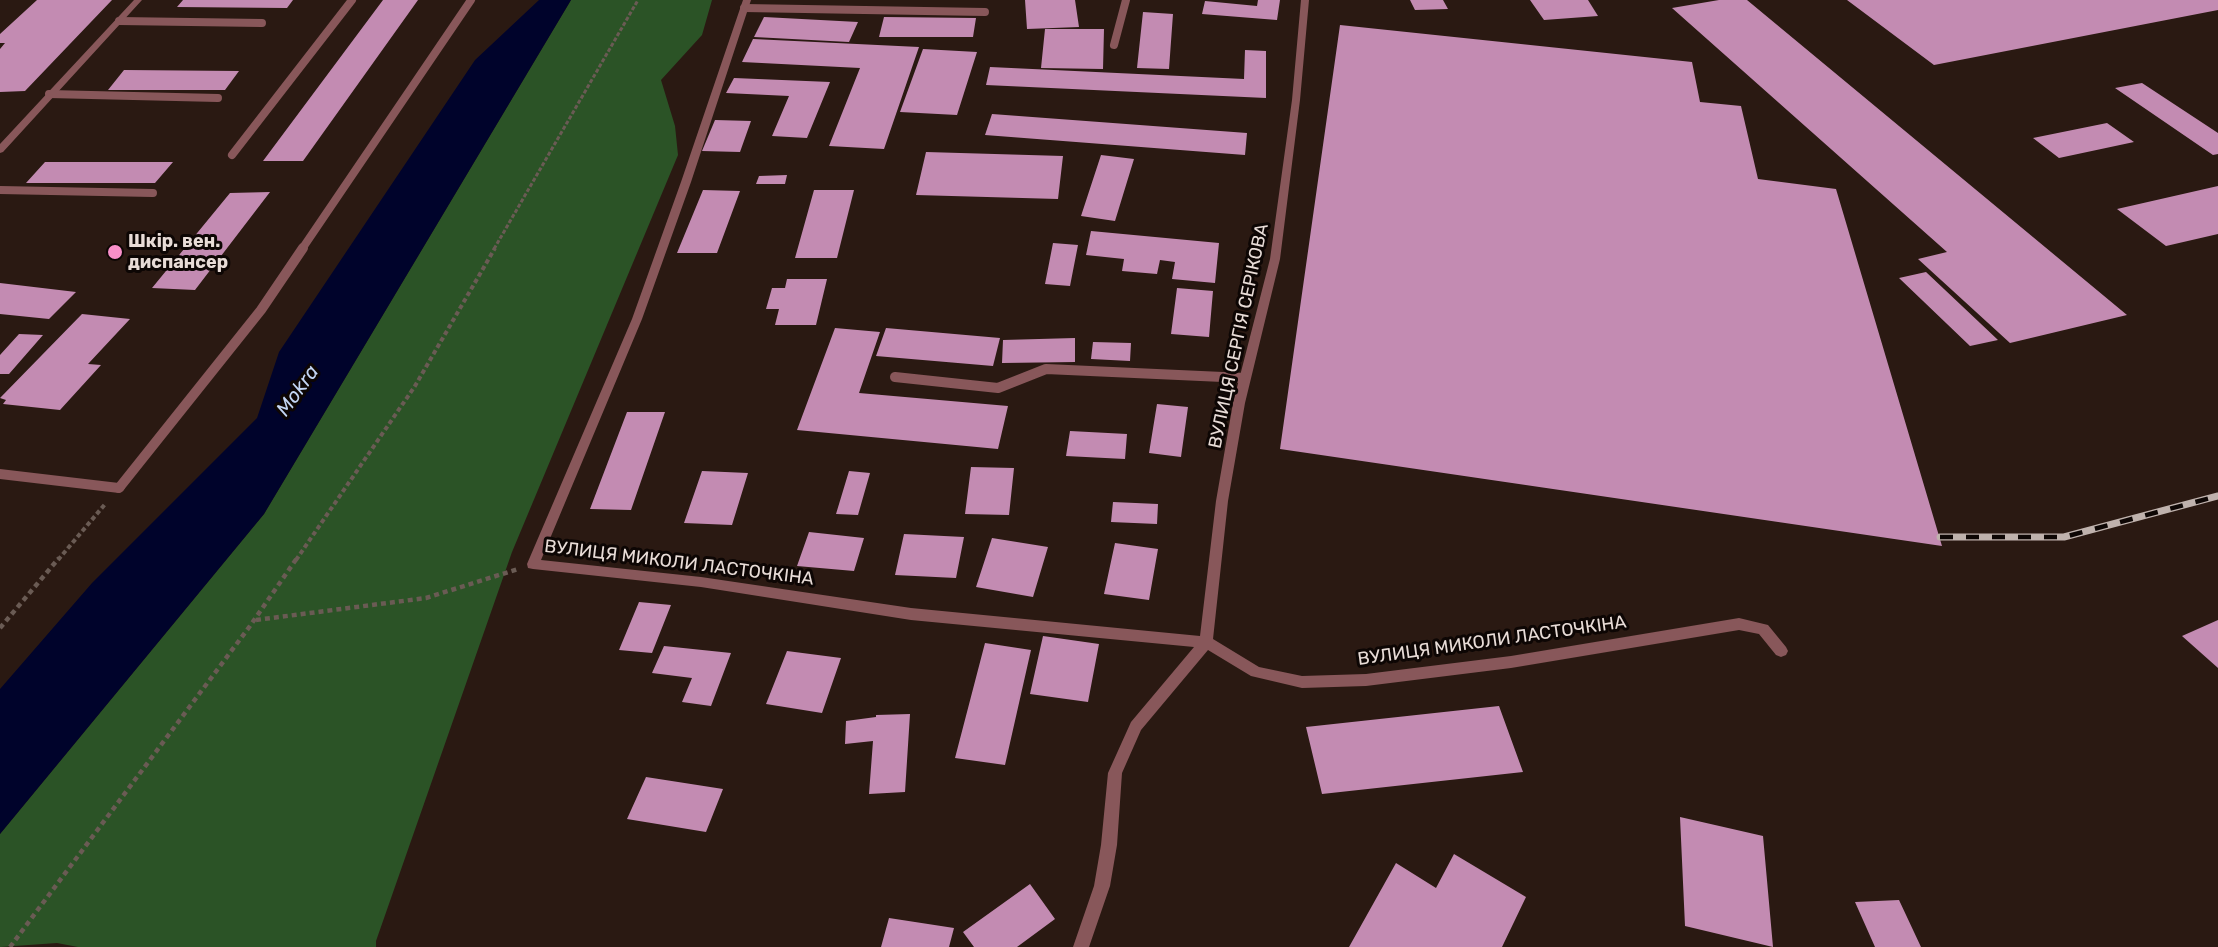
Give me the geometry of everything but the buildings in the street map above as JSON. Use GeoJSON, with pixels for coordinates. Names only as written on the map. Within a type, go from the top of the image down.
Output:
{"type":"FeatureCollection","features":[{"type":"Feature","properties":{"kind":"street"},"geometry":{"type":"LineString","coordinates":[[0,150],[49,94],[138,0]]}},
{"type":"Feature","properties":{"kind":"street","name":"ВУЛИЦЯ СЕРГІЯ СЕРІКОВА"},"geometry":{"type":"LineString","coordinates":[[1206,642],[1222,501],[1245,378],[1275,259],[1296,100],[1305,0]]}},
{"type":"Feature","properties":{"kind":"street","name":"ВУЛИЦЯ МИКОЛИ ЛАСТОЧКІНА"},"geometry":{"type":"LineString","coordinates":[[746,4],[637,318],[533,564],[701,582],[911,614],[1206,642],[1256,672],[1302,682],[1366,680],[1511,662],[1739,624],[1763,629],[1781,651]]}},
{"type":"Feature","properties":{"kind":"street"},"geometry":{"type":"LineString","coordinates":[[0,474],[119,488]]}},
{"type":"Feature","properties":{"kind":"street"},"geometry":{"type":"LineString","coordinates":[[1082,947],[1102,886],[1109,845],[1115,773],[1136,726],[1206,642]]}},
{"type":"Feature","properties":{"kind":"lane"},"geometry":{"type":"LineString","coordinates":[[232,155],[352,0]]}},
{"type":"Feature","properties":{"kind":"lane"},"geometry":{"type":"LineString","coordinates":[[119,488],[261,310],[471,0]]}},
{"type":"Feature","properties":{"kind":"lane"},"geometry":{"type":"LineString","coordinates":[[1114,45],[1126,0]]}},
{"type":"Feature","properties":{"kind":"lane"},"geometry":{"type":"LineString","coordinates":[[746,4],[985,12]]}},
{"type":"Feature","properties":{"kind":"lane"},"geometry":{"type":"LineString","coordinates":[[118,21],[262,23]]}},
{"type":"Feature","properties":{"kind":"lane"},"geometry":{"type":"LineString","coordinates":[[49,94],[218,98]]}},
{"type":"Feature","properties":{"kind":"lane"},"geometry":{"type":"LineString","coordinates":[[0,190],[153,193]]}},
{"type":"Feature","properties":{"kind":"lane"},"geometry":{"type":"LineString","coordinates":[[895,377],[998,388],[1046,369],[1245,378]]}},
{"type":"Feature","properties":{"kind":"path"},"geometry":{"type":"LineString","coordinates":[[10,947],[255,620],[415,386],[638,0]]}},
{"type":"Feature","properties":{"kind":"path"},"geometry":{"type":"LineString","coordinates":[[0,628],[119,488]]}},
{"type":"Feature","properties":{"kind":"path"},"geometry":{"type":"LineString","coordinates":[[255,620],[426,598],[533,564]]}},
{"type":"Feature","properties":{"kind":"green space"},"geometry":{"type":"Polygon","coordinates":[[[571,0],[712,0],[702,35],[661,80],[675,126],[678,155],[512,552],[376,941],[376,947],[78,947],[57,943],[0,947],[0,834],[264,514],[571,0]]]}},
{"type":"Feature","properties":{"kind":"water","name":"Mokra"},"geometry":{"type":"Polygon","coordinates":[[[539,0],[571,0],[264,514],[0,834],[0,689],[92,583],[257,418],[279,352],[475,60],[539,0]]]}},
{"type":"Feature","properties":{"kind":"railway"},"geometry":{"type":"LineString","coordinates":[[1940,537],[2064,537],[2218,496]]}},
{"type":"Feature","properties":{"kind":"place","name":"Шкір. вен. диспансер"},"geometry":{"type":"Point","coordinates":[115,252]}}]}
